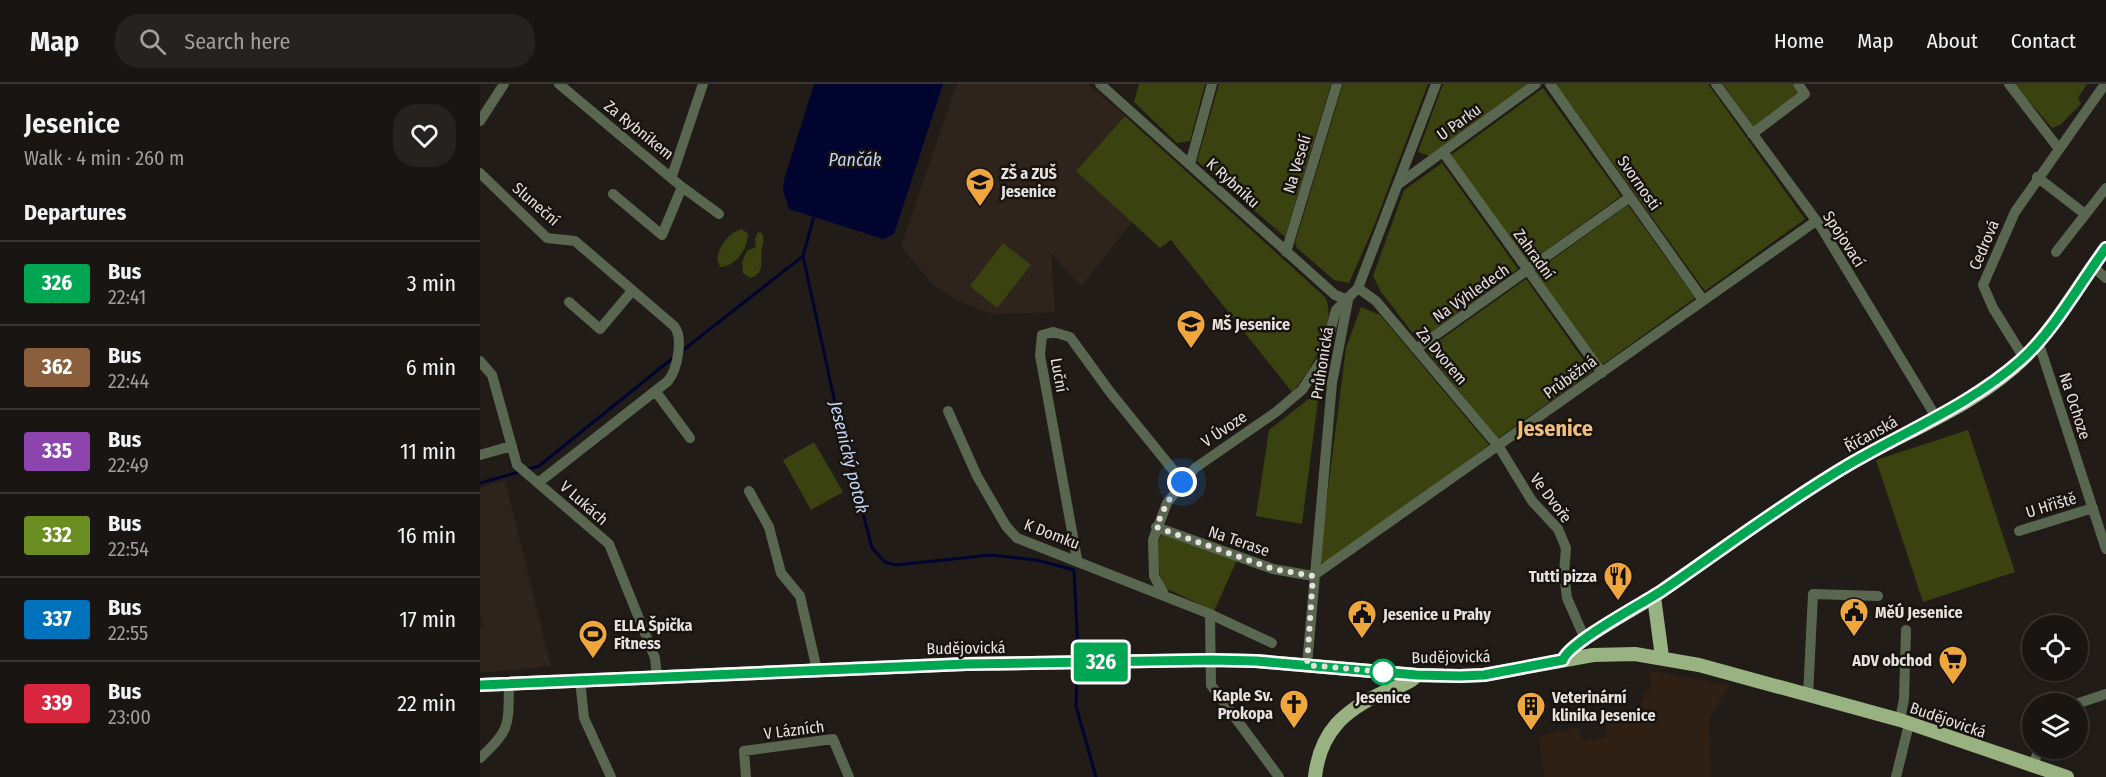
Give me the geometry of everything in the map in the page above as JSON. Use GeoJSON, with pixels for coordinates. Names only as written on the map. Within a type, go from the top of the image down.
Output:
{"type":"FeatureCollection","features":[{"type":"Feature","properties":{"kind":"main road","name":"Říčanská"},"geometry":{"type":"LineString","coordinates":[[1563,660],[1568,651],[1585,639],[1654,597],[1843,468],[1973,396],[2024,358],[2106,248]]}},
{"type":"Feature","properties":{"kind":"main road"},"geometry":{"type":"LineString","coordinates":[[1654,597],[1662,657]]}},
{"type":"Feature","properties":{"kind":"main road","name":"Budějovická"},"geometry":{"type":"LineString","coordinates":[[480,685],[817,670],[1211,660],[1307,665],[1417,675],[1484,675],[1563,660],[1621,653],[1662,657],[1904,722],[2067,777]]}},
{"type":"Feature","properties":{"kind":"main road"},"geometry":{"type":"LineString","coordinates":[[1316,771],[1328,735],[1347,712],[1417,675]]}},
{"type":"Feature","properties":{"kind":"street"},"geometry":{"type":"LineString","coordinates":[[480,121],[504,84]]}},
{"type":"Feature","properties":{"kind":"street","name":"Za Rybníkem"},"geometry":{"type":"LineString","coordinates":[[559,84],[672,176],[682,187],[719,214]]}},
{"type":"Feature","properties":{"kind":"street","name":"Za Rybníkem"},"geometry":{"type":"LineString","coordinates":[[672,176],[703,84]]}},
{"type":"Feature","properties":{"kind":"street","name":"K Rybníku"},"geometry":{"type":"LineString","coordinates":[[1100,84],[1335,296],[1348,300]]}},
{"type":"Feature","properties":{"kind":"street"},"geometry":{"type":"LineString","coordinates":[[1190,164],[1212,84]]}},
{"type":"Feature","properties":{"kind":"street","name":"Na Veselí"},"geometry":{"type":"LineString","coordinates":[[1286,252],[1337,84]]}},
{"type":"Feature","properties":{"kind":"street","name":"Průhonická"},"geometry":{"type":"LineString","coordinates":[[1307,665],[1313,576],[1332,383],[1348,300],[1358,288],[1436,84]]}},
{"type":"Feature","properties":{"kind":"street","name":"U Parku"},"geometry":{"type":"LineString","coordinates":[[1399,183],[1536,84]]}},
{"type":"Feature","properties":{"kind":"street","name":"Svornosti"},"geometry":{"type":"LineString","coordinates":[[1550,84],[1703,300]]}},
{"type":"Feature","properties":{"kind":"street","name":"Spojovací"},"geometry":{"type":"LineString","coordinates":[[1716,84],[1816,221],[1936,417]]}},
{"type":"Feature","properties":{"kind":"street"},"geometry":{"type":"LineString","coordinates":[[1752,134],[1805,94],[1798,84]]}},
{"type":"Feature","properties":{"kind":"street"},"geometry":{"type":"LineString","coordinates":[[2009,84],[2060,149]]}},
{"type":"Feature","properties":{"kind":"street","name":"Cedrová"},"geometry":{"type":"LineString","coordinates":[[2024,358],[1993,308],[1983,285],[2015,212],[2037,177],[2060,149],[2105,84]]}},
{"type":"Feature","properties":{"kind":"street","name":"Zahradní"},"geometry":{"type":"LineString","coordinates":[[1443,152],[1602,373]]}},
{"type":"Feature","properties":{"kind":"street","name":"Sluneční"},"geometry":{"type":"LineString","coordinates":[[480,173],[547,238],[575,241],[678,331],[673,374],[656,392],[538,483]]}},
{"type":"Feature","properties":{"kind":"street"},"geometry":{"type":"LineString","coordinates":[[2037,177],[2085,214]]}},
{"type":"Feature","properties":{"kind":"street"},"geometry":{"type":"LineString","coordinates":[[613,194],[662,235],[682,187]]}},
{"type":"Feature","properties":{"kind":"street"},"geometry":{"type":"LineString","coordinates":[[2056,252],[2106,188]]}},
{"type":"Feature","properties":{"kind":"street","name":"Na Výhledech"},"geometry":{"type":"LineString","coordinates":[[1416,350],[1630,197]]}},
{"type":"Feature","properties":{"kind":"street","name":"Průběžná"},"geometry":{"type":"LineString","coordinates":[[1313,576],[1816,221]]}},
{"type":"Feature","properties":{"kind":"street"},"geometry":{"type":"LineString","coordinates":[[2092,266],[2106,278]]}},
{"type":"Feature","properties":{"kind":"street","name":"Za Dvorem"},"geometry":{"type":"LineString","coordinates":[[1358,288],[1376,301],[1498,447]]}},
{"type":"Feature","properties":{"kind":"street"},"geometry":{"type":"LineString","coordinates":[[569,302],[600,329],[632,291]]}},
{"type":"Feature","properties":{"kind":"street","name":"V Úvoze"},"geometry":{"type":"LineString","coordinates":[[1165,596],[1156,582],[1153,569],[1153,540],[1167,503],[1195,468],[1276,412],[1302,390],[1323,358],[1336,310],[1348,300]]}},
{"type":"Feature","properties":{"kind":"street","name":"Luční"},"geometry":{"type":"LineString","coordinates":[[1077,559],[1040,355],[1042,335],[1053,332],[1070,337],[1110,392],[1182,482]]}},
{"type":"Feature","properties":{"kind":"street","name":"Na Ochoze"},"geometry":{"type":"LineString","coordinates":[[2038,341],[2106,549]]}},
{"type":"Feature","properties":{"kind":"street","name":"V Lukách"},"geometry":{"type":"LineString","coordinates":[[480,361],[492,375],[518,465],[609,544],[651,648],[657,677]]}},
{"type":"Feature","properties":{"kind":"street"},"geometry":{"type":"LineString","coordinates":[[656,392],[690,438]]}},
{"type":"Feature","properties":{"kind":"street","name":"K Domku"},"geometry":{"type":"LineString","coordinates":[[948,411],[977,476],[1011,533],[1026,543],[1077,559],[1272,642]]}},
{"type":"Feature","properties":{"kind":"street"},"geometry":{"type":"LineString","coordinates":[[480,455],[512,446]]}},
{"type":"Feature","properties":{"kind":"street","name":"Ve Dvoře"},"geometry":{"type":"LineString","coordinates":[[1498,447],[1532,501],[1558,529],[1566,548],[1564,573],[1567,598],[1585,639]]}},
{"type":"Feature","properties":{"kind":"street"},"geometry":{"type":"LineString","coordinates":[[749,491],[769,527],[781,573],[800,596],[817,670]]}},
{"type":"Feature","properties":{"kind":"street","name":"U Hřiště"},"geometry":{"type":"LineString","coordinates":[[2019,531],[2092,508]]}},
{"type":"Feature","properties":{"kind":"street","name":"Na Terase"},"geometry":{"type":"LineString","coordinates":[[1156,527],[1273,569],[1313,576]]}},
{"type":"Feature","properties":{"kind":"street"},"geometry":{"type":"LineString","coordinates":[[1808,696],[1813,594],[1878,596]]}},
{"type":"Feature","properties":{"kind":"street"},"geometry":{"type":"LineString","coordinates":[[1210,614],[1211,685],[1279,777]]}},
{"type":"Feature","properties":{"kind":"street"},"geometry":{"type":"LineString","coordinates":[[1896,777],[1904,722],[1906,630]]}},
{"type":"Feature","properties":{"kind":"street"},"geometry":{"type":"LineString","coordinates":[[580,680],[584,718],[611,777]]}},
{"type":"Feature","properties":{"kind":"street"},"geometry":{"type":"LineString","coordinates":[[480,758],[500,739],[508,725],[509,683]]}},
{"type":"Feature","properties":{"kind":"street"},"geometry":{"type":"LineString","coordinates":[[2088,700],[2106,694]]}},
{"type":"Feature","properties":{"kind":"street","name":"V Lázních"},"geometry":{"type":"LineString","coordinates":[[746,777],[744,751],[833,739],[849,777]]}},
{"type":"Feature","properties":{"kind":"street"},"geometry":{"type":"LineString","coordinates":[[2033,767],[2036,759]]}},
{"type":"Feature","properties":{"kind":"shaded area"},"geometry":{"type":"Polygon","coordinates":[[[957,84],[1088,84],[1125,116],[1076,171],[1132,222],[1081,287],[1051,254],[1055,312],[992,314],[960,302],[933,285],[901,246],[957,84]]]}},
{"type":"Feature","properties":{"kind":"shaded area"},"geometry":{"type":"Polygon","coordinates":[[[505,480],[551,666],[480,673],[480,627],[483,626],[480,614],[480,488],[505,480]]]}},
{"type":"Feature","properties":{"kind":"shaded area"},"geometry":{"type":"Polygon","coordinates":[[[1650,671],[1730,685],[1709,719],[1711,777],[1544,777],[1539,736],[1579,727],[1582,741],[1607,737],[1606,719],[1641,708],[1645,690],[1651,690],[1650,671]]]}},
{"type":"Feature","properties":{"kind":"green space"},"geometry":{"type":"Polygon","coordinates":[[[1139,84],[1205,84],[1190,141],[1177,143],[1134,102],[1139,84]]]}},
{"type":"Feature","properties":{"kind":"green space"},"geometry":{"type":"Polygon","coordinates":[[[1219,84],[1331,84],[1285,237],[1197,161],[1219,84]]]}},
{"type":"Feature","properties":{"kind":"green space"},"geometry":{"type":"Polygon","coordinates":[[[1343,84],[1428,84],[1372,231],[1349,283],[1334,280],[1297,248],[1295,243],[1343,84]]]}},
{"type":"Feature","properties":{"kind":"green space"},"geometry":{"type":"Polygon","coordinates":[[[1443,84],[1528,84],[1429,156],[1418,152],[1443,84]]]}},
{"type":"Feature","properties":{"kind":"green space"},"geometry":{"type":"Polygon","coordinates":[[[1556,84],[1708,84],[1805,219],[1705,291],[1556,84]]]}},
{"type":"Feature","properties":{"kind":"green space"},"geometry":{"type":"Polygon","coordinates":[[[1723,84],[1792,84],[1799,94],[1754,127],[1723,84]]]}},
{"type":"Feature","properties":{"kind":"green space"},"geometry":{"type":"Polygon","coordinates":[[[2014,84],[2087,84],[2078,98],[2081,104],[2060,125],[2052,128],[2014,84]]]}},
{"type":"Feature","properties":{"kind":"green space"},"geometry":{"type":"Polygon","coordinates":[[[1543,88],[1621,196],[1528,263],[1451,155],[1543,88]]]}},
{"type":"Feature","properties":{"kind":"green space"},"geometry":{"type":"Polygon","coordinates":[[[1125,116],[1325,297],[1328,320],[1325,333],[1307,373],[1292,392],[1171,240],[1160,248],[1076,171],[1125,116]]]}},
{"type":"Feature","properties":{"kind":"green space"},"geometry":{"type":"Polygon","coordinates":[[[1442,163],[1518,269],[1419,341],[1381,292],[1373,276],[1404,190],[1442,163]]]}},
{"type":"Feature","properties":{"kind":"green space"},"geometry":{"type":"Polygon","coordinates":[[[1628,205],[1695,298],[1602,365],[1535,272],[1628,205]]]}},
{"type":"Feature","properties":{"kind":"green space"},"geometry":{"type":"Polygon","coordinates":[[[742,229],[748,234],[743,251],[731,264],[720,267],[717,259],[720,249],[733,233],[742,229]]]}},
{"type":"Feature","properties":{"kind":"green space"},"geometry":{"type":"Polygon","coordinates":[[[758,232],[762,233],[764,239],[761,265],[759,273],[750,278],[743,273],[742,262],[747,251],[756,247],[755,239],[758,232]]]}},
{"type":"Feature","properties":{"kind":"green space"},"geometry":{"type":"Polygon","coordinates":[[[1003,243],[1031,265],[997,308],[970,286],[1003,243]]]}},
{"type":"Feature","properties":{"kind":"green space"},"geometry":{"type":"Polygon","coordinates":[[[1526,279],[1592,372],[1497,439],[1426,350],[1526,279]]]}},
{"type":"Feature","properties":{"kind":"green space"},"geometry":{"type":"Polygon","coordinates":[[[1361,307],[1380,315],[1489,445],[1324,564],[1319,560],[1346,348],[1361,307]]]}},
{"type":"Feature","properties":{"kind":"green space"},"geometry":{"type":"Polygon","coordinates":[[[1320,385],[1302,524],[1256,516],[1269,430],[1310,398],[1320,385]]]}},
{"type":"Feature","properties":{"kind":"green space"},"geometry":{"type":"Polygon","coordinates":[[[1968,430],[2015,572],[1923,602],[1876,460],[1968,430]]]}},
{"type":"Feature","properties":{"kind":"green space"},"geometry":{"type":"Polygon","coordinates":[[[814,442],[843,492],[811,510],[783,460],[814,442]]]}},
{"type":"Feature","properties":{"kind":"green space"},"geometry":{"type":"Polygon","coordinates":[[[1162,534],[1237,560],[1214,611],[1165,588],[1158,568],[1157,554],[1162,534]]]}},
{"type":"Feature","properties":{"kind":"water","name":"Pančák"},"geometry":{"type":"Polygon","coordinates":[[[814,84],[943,84],[894,234],[883,239],[789,209],[783,190],[784,180],[814,84]]]}},
{"type":"Feature","properties":{"kind":"waterway","name":"Jesenický potok"},"geometry":{"type":"LineString","coordinates":[[814,216],[803,256],[838,417],[872,548],[885,562],[896,565],[991,555],[1036,560],[1074,570],[1078,649]]}},
{"type":"Feature","properties":{"kind":"waterway"},"geometry":{"type":"LineString","coordinates":[[682,351],[803,256]]}},
{"type":"Feature","properties":{"kind":"waterway"},"geometry":{"type":"LineString","coordinates":[[528,469],[539,466],[674,357]]}},
{"type":"Feature","properties":{"kind":"waterway"},"geometry":{"type":"LineString","coordinates":[[480,483],[519,472]]}},
{"type":"Feature","properties":{"kind":"waterway","name":"Jesenický potok"},"geometry":{"type":"LineString","coordinates":[[1077,676],[1076,706],[1096,777]]}},
{"type":"Feature","properties":{"kind":"bus line","name":"326"},"geometry":{"type":"LineString","coordinates":[[480,685],[966,664],[1211,660],[1256,661],[1417,675],[1460,676],[1484,675],[1563,660],[1568,651],[1585,639],[1654,597],[1787,504],[1843,468],[1973,396],[2003,375],[2024,358],[2038,341],[2106,248]]}},
{"type":"Feature","properties":{"kind":"place","name":"ZŠ a ZUŠ Jesenice"},"geometry":{"type":"Point","coordinates":[980,208]}},
{"type":"Feature","properties":{"kind":"place","name":"MŠ Jesenice"},"geometry":{"type":"Point","coordinates":[1191,350]}},
{"type":"Feature","properties":{"kind":"place","name":"Tutti pizza"},"geometry":{"type":"Point","coordinates":[1618,602]}},
{"type":"Feature","properties":{"kind":"place","name":"MěÚ Jesenice"},"geometry":{"type":"Point","coordinates":[1854,638]}},
{"type":"Feature","properties":{"kind":"place","name":"Jesenice u Prahy"},"geometry":{"type":"Point","coordinates":[1362,640]}},
{"type":"Feature","properties":{"kind":"place","name":"ELLA Špička Fitness"},"geometry":{"type":"Point","coordinates":[593,660]}},
{"type":"Feature","properties":{"kind":"place","name":"Jesenice"},"geometry":{"type":"Point","coordinates":[1383,672]}},
{"type":"Feature","properties":{"kind":"place","name":"ADV obchod"},"geometry":{"type":"Point","coordinates":[1953,686]}},
{"type":"Feature","properties":{"kind":"place","name":"Kaple Sv. Prokopa"},"geometry":{"type":"Point","coordinates":[1294,730]}},
{"type":"Feature","properties":{"kind":"place","name":"Veterinární klinika Jesenice"},"geometry":{"type":"Point","coordinates":[1531,732]}},
{"type":"Feature","properties":{"kind":"district","name":"Jesenice"},"geometry":{"type":"Point","coordinates":[1555,428]}},
{"type":"Feature","properties":{"kind":"route"},"geometry":{"type":"LineString","coordinates":[[1182,482],[1167,503],[1156,527],[1273,569],[1313,576],[1307,665],[1383,672]]}}]}
